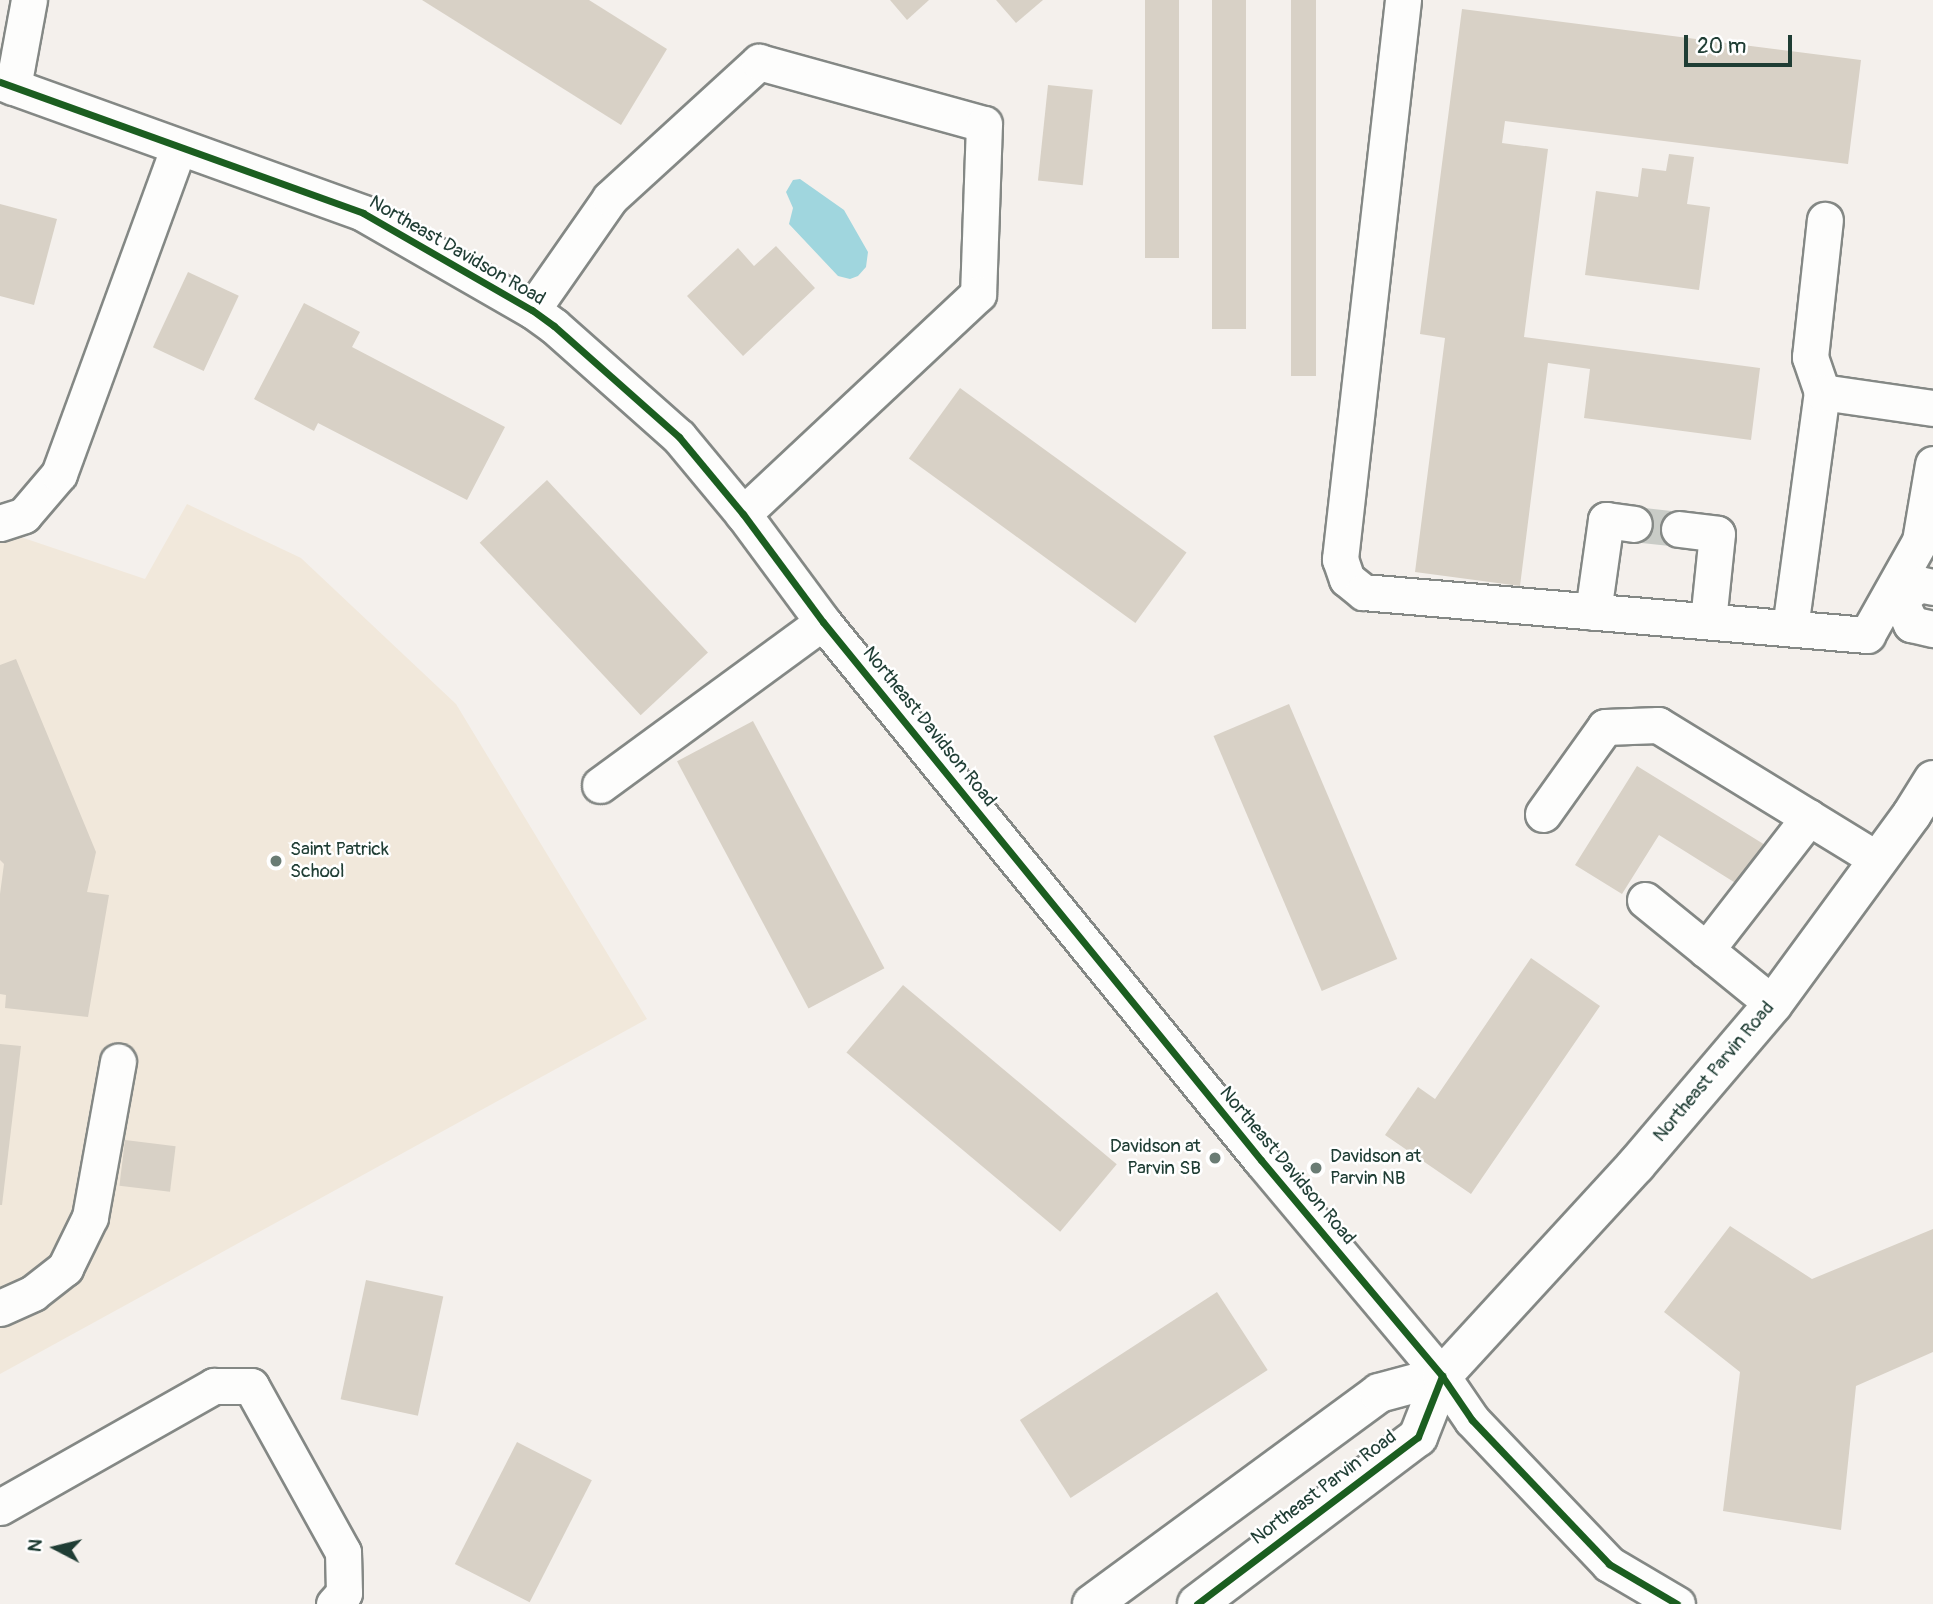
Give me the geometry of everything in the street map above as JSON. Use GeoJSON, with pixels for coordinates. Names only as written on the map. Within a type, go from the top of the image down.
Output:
{"type":"FeatureCollection","features":[{"type":"Feature","properties":{"kind":"main road","name":"Northeast Parvin Road"},"geometry":{"type":"LineString","coordinates":[[1197,1604],[1418,1437],[1442,1376],[1636,1165],[1773,1004],[1933,780]]}},
{"type":"Feature","properties":{"kind":"main road"},"geometry":{"type":"LineString","coordinates":[[1092,1604],[1379,1392],[1442,1376]]}},
{"type":"Feature","properties":{"kind":"street"},"geometry":{"type":"LineString","coordinates":[[7,84],[29,0]]}},
{"type":"Feature","properties":{"kind":"street"},"geometry":{"type":"LineString","coordinates":[[1403,0],[1340,559],[1347,579],[1363,592],[1867,635],[1893,598],[1920,541],[1933,464]]}},
{"type":"Feature","properties":{"kind":"street"},"geometry":{"type":"LineString","coordinates":[[532,310],[610,198],[759,62],[984,124],[978,294],[743,514]]}},
{"type":"Feature","properties":{"kind":"street","name":"Northeast Davidson Road"},"geometry":{"type":"LineString","coordinates":[[7,84],[363,213],[532,310],[554,326],[680,437],[743,514],[824,622],[1261,1160],[1442,1376],[1472,1420],[1609,1564],[1677,1604]]}},
{"type":"Feature","properties":{"kind":"street"},"geometry":{"type":"LineString","coordinates":[[0,523],[24,515],[59,474],[178,148]]}},
{"type":"Feature","properties":{"kind":"street"},"geometry":{"type":"LineString","coordinates":[[1790,628],[1822,392],[1810,356],[1825,220]]}},
{"type":"Feature","properties":{"kind":"street"},"geometry":{"type":"LineString","coordinates":[[1822,392],[1933,408]]}},
{"type":"Feature","properties":{"kind":"street"},"geometry":{"type":"LineString","coordinates":[[1593,612],[1606,520],[1634,524]]}},
{"type":"Feature","properties":{"kind":"street"},"geometry":{"type":"LineString","coordinates":[[1679,529],[1717,534],[1709,621]]}},
{"type":"Feature","properties":{"kind":"street"},"geometry":{"type":"LineString","coordinates":[[1893,598],[1919,584],[1933,587]]}},
{"type":"Feature","properties":{"kind":"street"},"geometry":{"type":"LineString","coordinates":[[1893,598],[1911,624],[1933,629]]}},
{"type":"Feature","properties":{"kind":"street"},"geometry":{"type":"LineString","coordinates":[[600,785],[824,622]]}},
{"type":"Feature","properties":{"kind":"street"},"geometry":{"type":"LineString","coordinates":[[1543,814],[1605,727],[1658,725],[1878,860]]}},
{"type":"Feature","properties":{"kind":"street"},"geometry":{"type":"LineString","coordinates":[[1706,950],[1809,817]]}},
{"type":"Feature","properties":{"kind":"street"},"geometry":{"type":"LineString","coordinates":[[1645,900],[1773,1004]]}},
{"type":"Feature","properties":{"kind":"street"},"geometry":{"type":"LineString","coordinates":[[0,1308],[33,1293],[65,1268],[90,1217],[118,1062]]}},
{"type":"Feature","properties":{"kind":"street"},"geometry":{"type":"LineString","coordinates":[[0,1507],[214,1386],[251,1386],[343,1552],[344,1593],[334,1604]]}},
{"type":"Feature","properties":{"kind":"shaded area","name":"Saint Patrick School"},"geometry":{"type":"Polygon","coordinates":[[[187,504],[301,558],[456,704],[647,1019],[0,1374],[0,530],[145,579],[187,504]]]}},
{"type":"Feature","properties":{"kind":"water"},"geometry":{"type":"Polygon","coordinates":[[[800,179],[844,210],[868,252],[866,267],[858,276],[850,279],[838,276],[789,224],[793,208],[786,192],[793,180],[800,179]]]}},
{"type":"Feature","properties":{"kind":"building"},"geometry":{"type":"Polygon","coordinates":[[[422,0],[589,0],[667,49],[621,125],[422,0]]]}},
{"type":"Feature","properties":{"kind":"building"},"geometry":{"type":"Polygon","coordinates":[[[890,0],[929,0],[907,20],[890,0]]]}},
{"type":"Feature","properties":{"kind":"building"},"geometry":{"type":"Polygon","coordinates":[[[996,0],[1043,0],[1016,23],[996,0]]]}},
{"type":"Feature","properties":{"kind":"building"},"geometry":{"type":"Polygon","coordinates":[[[1145,0],[1179,0],[1179,258],[1145,258],[1145,0]]]}},
{"type":"Feature","properties":{"kind":"building"},"geometry":{"type":"Polygon","coordinates":[[[1212,0],[1246,0],[1246,329],[1212,329],[1212,0]]]}},
{"type":"Feature","properties":{"kind":"building"},"geometry":{"type":"Polygon","coordinates":[[[1291,0],[1316,0],[1316,376],[1291,376],[1291,0]]]}},
{"type":"Feature","properties":{"kind":"building"},"geometry":{"type":"Polygon","coordinates":[[[1462,9],[1861,60],[1848,164],[1505,121],[1502,143],[1548,149],[1524,337],[1760,368],[1751,440],[1584,418],[1590,369],[1548,363],[1520,586],[1415,572],[1445,338],[1420,334],[1462,9]]]}},
{"type":"Feature","properties":{"kind":"building"},"geometry":{"type":"Polygon","coordinates":[[[1048,85],[1093,90],[1083,185],[1038,180],[1048,85]]]}},
{"type":"Feature","properties":{"kind":"building"},"geometry":{"type":"Polygon","coordinates":[[[1669,154],[1694,157],[1687,204],[1710,207],[1699,290],[1585,275],[1596,191],[1638,197],[1642,168],[1666,171],[1669,154]]]}},
{"type":"Feature","properties":{"kind":"building"},"geometry":{"type":"Polygon","coordinates":[[[0,204],[57,219],[34,305],[0,296],[0,204]]]}},
{"type":"Feature","properties":{"kind":"building"},"geometry":{"type":"Polygon","coordinates":[[[776,246],[815,288],[743,356],[687,296],[738,248],[754,266],[776,246]]]}},
{"type":"Feature","properties":{"kind":"building"},"geometry":{"type":"Polygon","coordinates":[[[188,272],[239,296],[204,371],[153,347],[188,272]]]}},
{"type":"Feature","properties":{"kind":"building"},"geometry":{"type":"Polygon","coordinates":[[[304,303],[360,332],[352,347],[505,427],[467,500],[318,423],[314,431],[254,399],[304,303]]]}},
{"type":"Feature","properties":{"kind":"building"},"geometry":{"type":"Polygon","coordinates":[[[960,388],[1187,553],[1135,623],[909,458],[960,388]]]}},
{"type":"Feature","properties":{"kind":"building"},"geometry":{"type":"Polygon","coordinates":[[[547,480],[708,653],[641,715],[480,543],[547,480]]]}},
{"type":"Feature","properties":{"kind":"building"},"geometry":{"type":"Polygon","coordinates":[[[16,659],[96,852],[87,892],[109,895],[88,1017],[5,1008],[6,995],[0,994],[0,894],[4,864],[0,860],[0,665],[16,659]]]}},
{"type":"Feature","properties":{"kind":"building"},"geometry":{"type":"Polygon","coordinates":[[[1289,704],[1397,959],[1322,991],[1214,736],[1289,704]]]}},
{"type":"Feature","properties":{"kind":"building"},"geometry":{"type":"Polygon","coordinates":[[[753,721],[884,968],[809,1009],[677,761],[753,721]]]}},
{"type":"Feature","properties":{"kind":"building"},"geometry":{"type":"Polygon","coordinates":[[[1637,766],[1770,848],[1745,889],[1659,835],[1622,894],[1575,865],[1637,766]]]}},
{"type":"Feature","properties":{"kind":"building"},"geometry":{"type":"Polygon","coordinates":[[[1531,958],[1600,1006],[1471,1194],[1385,1135],[1418,1087],[1435,1099],[1531,958]]]}},
{"type":"Feature","properties":{"kind":"building"},"geometry":{"type":"Polygon","coordinates":[[[903,985],[1117,1164],[1060,1232],[846,1052],[903,985]]]}},
{"type":"Feature","properties":{"kind":"building"},"geometry":{"type":"Polygon","coordinates":[[[0,1044],[21,1046],[2,1205],[0,1205],[0,1044]]]}},
{"type":"Feature","properties":{"kind":"building"},"geometry":{"type":"Polygon","coordinates":[[[125,1140],[176,1146],[170,1192],[119,1186],[125,1140]]]}},
{"type":"Feature","properties":{"kind":"building"},"geometry":{"type":"Polygon","coordinates":[[[1730,1226],[1812,1279],[1933,1229],[1933,1352],[1856,1386],[1841,1530],[1723,1511],[1740,1372],[1664,1312],[1730,1226]]]}},
{"type":"Feature","properties":{"kind":"building"},"geometry":{"type":"Polygon","coordinates":[[[366,1280],[443,1296],[418,1416],[341,1399],[366,1280]]]}},
{"type":"Feature","properties":{"kind":"building"},"geometry":{"type":"Polygon","coordinates":[[[1217,1292],[1268,1370],[1071,1498],[1020,1420],[1217,1292]]]}},
{"type":"Feature","properties":{"kind":"building"},"geometry":{"type":"Polygon","coordinates":[[[517,1442],[592,1480],[530,1602],[455,1564],[517,1442]]]}},
{"type":"Feature","properties":{"kind":"tunnel"},"geometry":{"type":"LineString","coordinates":[[1634,524],[1679,529]]}},
{"type":"Feature","properties":{"kind":"cycle path"},"geometry":{"type":"LineString","coordinates":[[0,82],[363,213],[532,310],[554,326],[679,437],[743,514],[823,622],[1261,1160],[1442,1376],[1472,1420],[1609,1564],[1677,1604]]}},
{"type":"Feature","properties":{"kind":"cycle path"},"geometry":{"type":"LineString","coordinates":[[1197,1604],[1418,1437],[1442,1376]]}},
{"type":"Feature","properties":{"kind":"place","name":"Saint Patrick School"},"geometry":{"type":"Point","coordinates":[276,861]}},
{"type":"Feature","properties":{"kind":"place","name":"Davidson at Parvin SB"},"geometry":{"type":"Point","coordinates":[1215,1158]}},
{"type":"Feature","properties":{"kind":"place","name":"Davidson at Parvin NB"},"geometry":{"type":"Point","coordinates":[1316,1168]}}]}
